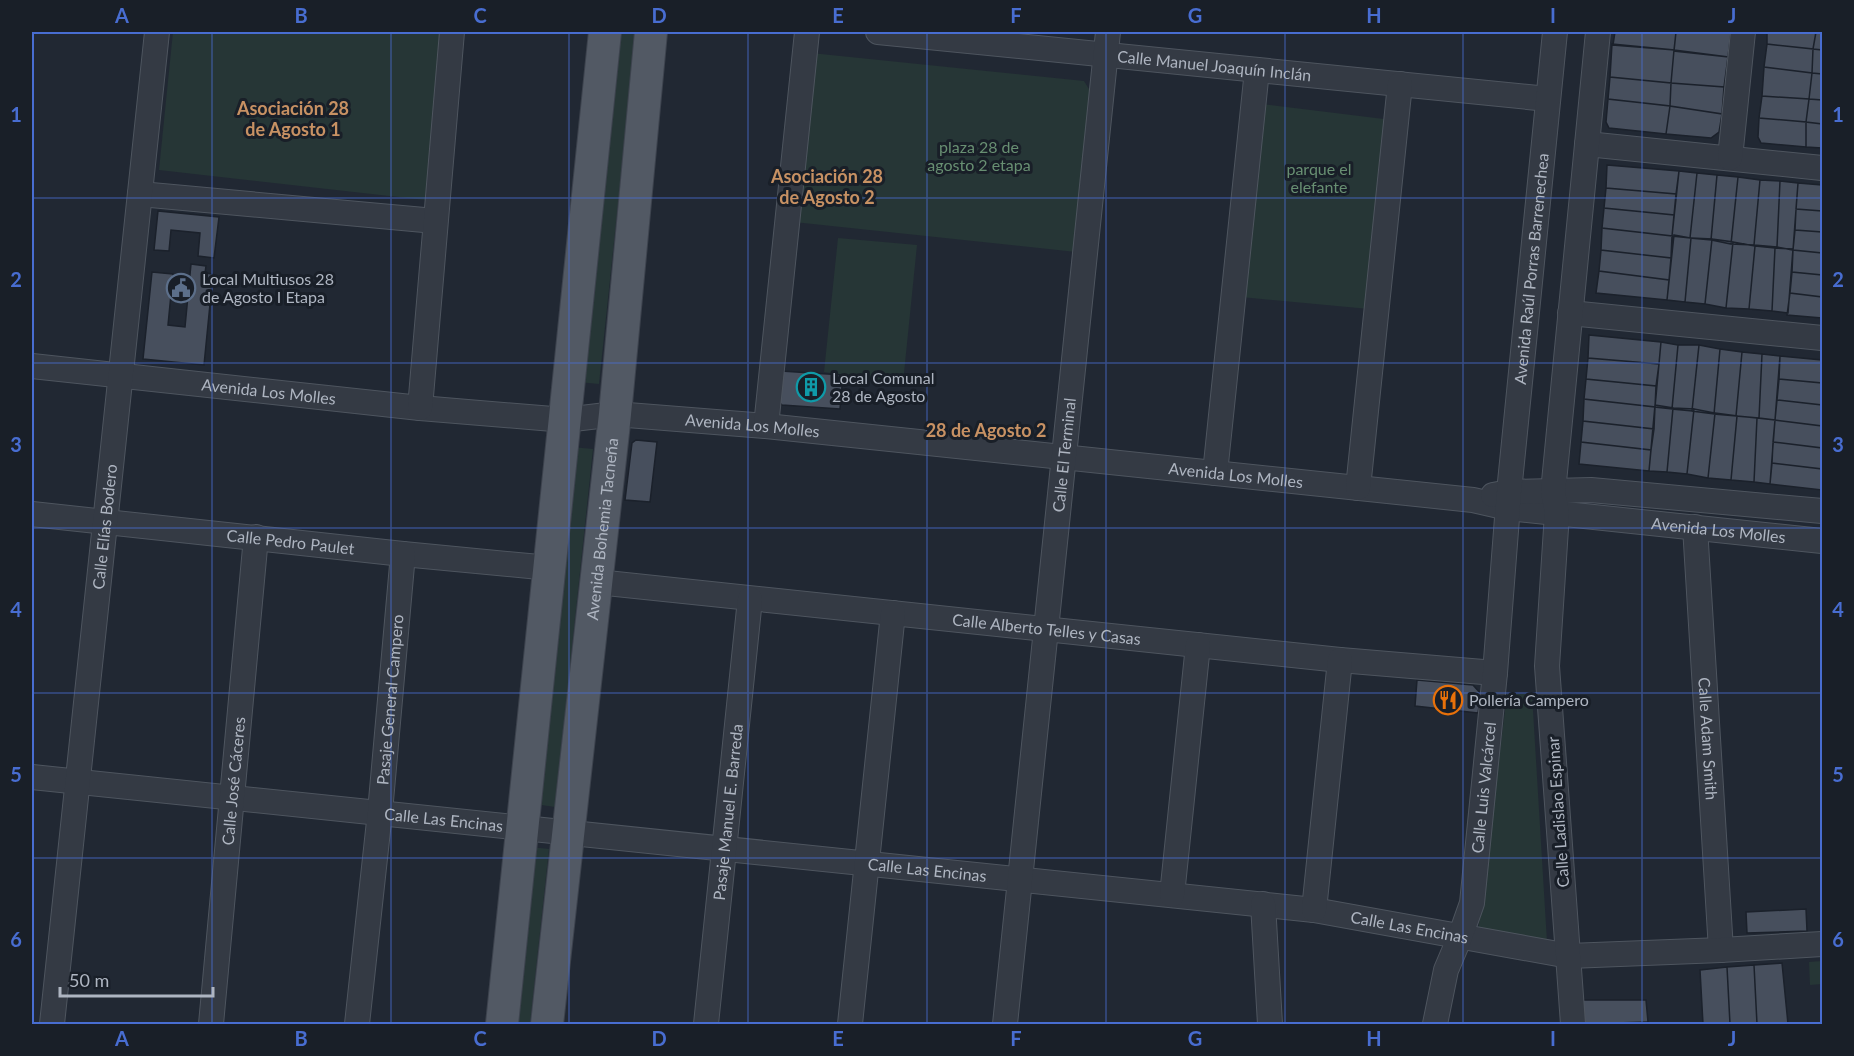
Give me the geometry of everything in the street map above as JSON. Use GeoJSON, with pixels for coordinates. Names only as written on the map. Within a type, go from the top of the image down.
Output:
{"type":"FeatureCollection","features":[{"type":"Feature","properties":{"kind":"main road"},"geometry":{"type":"LineString","coordinates":[[502,1024],[605,32]]}},
{"type":"Feature","properties":{"kind":"main road","name":"Avenida Bohemia Tacneña"},"geometry":{"type":"LineString","coordinates":[[547,1024],[615,414],[651,32]]}},
{"type":"Feature","properties":{"kind":"street","name":"Calle Elías Bodero"},"geometry":{"type":"LineString","coordinates":[[52,1024],[157,32]]}},
{"type":"Feature","properties":{"kind":"street"},"geometry":{"type":"LineString","coordinates":[[420,408],[452,32]]}},
{"type":"Feature","properties":{"kind":"street"},"geometry":{"type":"LineString","coordinates":[[766,426],[807,32]]}},
{"type":"Feature","properties":{"kind":"street","name":"Calle Manuel Joaquín Inclán"},"geometry":{"type":"LineString","coordinates":[[878,32],[1107,43],[1257,70],[1548,99]]}},
{"type":"Feature","properties":{"kind":"street","name":"Avenida Raúl Porras Barrenechea"},"geometry":{"type":"LineString","coordinates":[[1509,500],[1555,32]]}},
{"type":"Feature","properties":{"kind":"street"},"geometry":{"type":"LineString","coordinates":[[1555,502],[1570,313],[1598,32]]}},
{"type":"Feature","properties":{"kind":"street"},"geometry":{"type":"LineString","coordinates":[[1730,158],[1743,32]]}},
{"type":"Feature","properties":{"kind":"street","name":"Calle El Terminal"},"geometry":{"type":"LineString","coordinates":[[1005,1024],[1107,43]]}},
{"type":"Feature","properties":{"kind":"street"},"geometry":{"type":"LineString","coordinates":[[1215,473],[1257,70]]}},
{"type":"Feature","properties":{"kind":"street"},"geometry":{"type":"LineString","coordinates":[[1358,488],[1400,84]]}},
{"type":"Feature","properties":{"kind":"street"},"geometry":{"type":"LineString","coordinates":[[1587,144],[1822,168]]}},
{"type":"Feature","properties":{"kind":"street"},"geometry":{"type":"LineString","coordinates":[[140,194],[435,221]]}},
{"type":"Feature","properties":{"kind":"street"},"geometry":{"type":"LineString","coordinates":[[1570,313],[1822,338]]}},
{"type":"Feature","properties":{"kind":"street","name":"Avenida Los Molles"},"geometry":{"type":"LineString","coordinates":[[32,366],[420,408],[565,420],[615,414],[766,426],[1473,500],[1555,502],[1695,527],[1822,541]]}},
{"type":"Feature","properties":{"kind":"street","name":"Avenida Los Molles"},"geometry":{"type":"LineString","coordinates":[[1555,502],[1591,490],[1822,511]]}},
{"type":"Feature","properties":{"kind":"street","name":"Calle Luis Valcárcel"},"geometry":{"type":"LineString","coordinates":[[1435,1024],[1446,970],[1461,937],[1472,903],[1495,673],[1509,500]]}},
{"type":"Feature","properties":{"kind":"street","name":"Calle Ladislao Espinar"},"geometry":{"type":"LineString","coordinates":[[1555,502],[1547,666],[1573,1024]]}},
{"type":"Feature","properties":{"kind":"street","name":"Calle Pedro Paulet"},"geometry":{"type":"LineString","coordinates":[[32,514],[550,568]]}},
{"type":"Feature","properties":{"kind":"street","name":"Calle Adam Smith"},"geometry":{"type":"LineString","coordinates":[[1695,527],[1721,950]]}},
{"type":"Feature","properties":{"kind":"street","name":"Calle José Cáceres"},"geometry":{"type":"LineString","coordinates":[[211,1024],[256,537]]}},
{"type":"Feature","properties":{"kind":"street","name":"Pasaje General Campero"},"geometry":{"type":"LineString","coordinates":[[357,1024],[380,812],[403,554]]}},
{"type":"Feature","properties":{"kind":"street","name":"Calle Alberto Telles y Casas"},"geometry":{"type":"LineString","coordinates":[[597,582],[1340,660],[1495,673]]}},
{"type":"Feature","properties":{"kind":"street","name":"Pasaje Manuel E. Barreda"},"geometry":{"type":"LineString","coordinates":[[706,1024],[750,598]]}},
{"type":"Feature","properties":{"kind":"street"},"geometry":{"type":"LineString","coordinates":[[850,1024],[893,614]]}},
{"type":"Feature","properties":{"kind":"street"},"geometry":{"type":"LineString","coordinates":[[1172,895],[1198,645]]}},
{"type":"Feature","properties":{"kind":"street"},"geometry":{"type":"LineString","coordinates":[[1314,910],[1340,660]]}},
{"type":"Feature","properties":{"kind":"street","name":"Calle Las Encinas"},"geometry":{"type":"LineString","coordinates":[[32,777],[1263,904],[1314,910],[1569,956],[1822,944]]}},
{"type":"Feature","properties":{"kind":"street"},"geometry":{"type":"LineString","coordinates":[[1263,904],[1270,1024]]}},
{"type":"Feature","properties":{"kind":"green space"},"geometry":{"type":"Polygon","coordinates":[[[173,32],[442,32],[425,200],[159,170],[173,32]]]}},
{"type":"Feature","properties":{"kind":"green space"},"geometry":{"type":"Polygon","coordinates":[[[615,32],[636,32],[599,384],[578,382],[615,32]]]}},
{"type":"Feature","properties":{"kind":"green space","name":"plaza 28 de agosto 2 etapa"},"geometry":{"type":"Polygon","coordinates":[[[811,53],[1084,81],[1092,94],[1076,252],[794,222],[811,53]]]}},
{"type":"Feature","properties":{"kind":"green space","name":"parque el elefante"},"geometry":{"type":"Polygon","coordinates":[[[1261,104],[1392,120],[1369,309],[1241,297],[1261,104]]]}},
{"type":"Feature","properties":{"kind":"green space"},"geometry":{"type":"Polygon","coordinates":[[[838,238],[917,245],[903,383],[824,372],[838,238]]]}},
{"type":"Feature","properties":{"kind":"green space"},"geometry":{"type":"Polygon","coordinates":[[[572,447],[593,449],[555,807],[535,804],[572,447]]]}},
{"type":"Feature","properties":{"kind":"green space"},"geometry":{"type":"Polygon","coordinates":[[[1507,694],[1532,694],[1547,942],[1478,932],[1507,694]]]}},
{"type":"Feature","properties":{"kind":"green space"},"geometry":{"type":"Polygon","coordinates":[[[530,847],[549,849],[530,1024],[512,1024],[530,847]]]}},
{"type":"Feature","properties":{"kind":"green space"},"geometry":{"type":"Polygon","coordinates":[[[1822,961],[1822,984],[1810,985],[1809,962],[1822,961]]]}},
{"type":"Feature","properties":{"kind":"building"},"geometry":{"type":"Polygon","coordinates":[[[1615,32],[1676,32],[1674,50],[1613,45],[1615,32]]]}},
{"type":"Feature","properties":{"kind":"building"},"geometry":{"type":"Polygon","coordinates":[[[1676,32],[1731,32],[1728,57],[1674,51],[1676,32]]]}},
{"type":"Feature","properties":{"kind":"building"},"geometry":{"type":"Polygon","coordinates":[[[1767,32],[1816,32],[1813,49],[1767,44],[1767,32]]]}},
{"type":"Feature","properties":{"kind":"building"},"geometry":{"type":"Polygon","coordinates":[[[1816,32],[1822,32],[1822,50],[1813,49],[1816,32]]]}},
{"type":"Feature","properties":{"kind":"building"},"geometry":{"type":"Polygon","coordinates":[[[1612,44],[1674,50],[1671,83],[1610,77],[1612,44]]]}},
{"type":"Feature","properties":{"kind":"building"},"geometry":{"type":"Polygon","coordinates":[[[1767,44],[1813,49],[1812,73],[1764,67],[1767,44]]]}},
{"type":"Feature","properties":{"kind":"building"},"geometry":{"type":"Polygon","coordinates":[[[1813,49],[1822,50],[1822,74],[1812,73],[1813,49]]]}},
{"type":"Feature","properties":{"kind":"building"},"geometry":{"type":"Polygon","coordinates":[[[1674,50],[1728,57],[1724,87],[1671,83],[1674,50]]]}},
{"type":"Feature","properties":{"kind":"building"},"geometry":{"type":"Polygon","coordinates":[[[1764,67],[1812,73],[1809,99],[1762,96],[1764,67]]]}},
{"type":"Feature","properties":{"kind":"building"},"geometry":{"type":"Polygon","coordinates":[[[1812,73],[1822,74],[1822,100],[1809,99],[1812,73]]]}},
{"type":"Feature","properties":{"kind":"building"},"geometry":{"type":"Polygon","coordinates":[[[1610,77],[1671,83],[1670,106],[1608,99],[1610,77]]]}},
{"type":"Feature","properties":{"kind":"building"},"geometry":{"type":"Polygon","coordinates":[[[1671,83],[1724,87],[1722,114],[1670,106],[1671,83]]]}},
{"type":"Feature","properties":{"kind":"building"},"geometry":{"type":"Polygon","coordinates":[[[1762,96],[1809,99],[1806,122],[1759,118],[1762,96]]]}},
{"type":"Feature","properties":{"kind":"building"},"geometry":{"type":"Polygon","coordinates":[[[1608,99],[1670,106],[1666,134],[1609,128],[1606,122],[1608,99]]]}},
{"type":"Feature","properties":{"kind":"building"},"geometry":{"type":"Polygon","coordinates":[[[1809,99],[1822,100],[1822,124],[1806,122],[1809,99]]]}},
{"type":"Feature","properties":{"kind":"building"},"geometry":{"type":"Polygon","coordinates":[[[1670,106],[1722,114],[1719,132],[1711,138],[1666,134],[1670,106]]]}},
{"type":"Feature","properties":{"kind":"building"},"geometry":{"type":"Polygon","coordinates":[[[1759,118],[1806,122],[1806,147],[1761,143],[1758,137],[1759,118]]]}},
{"type":"Feature","properties":{"kind":"building"},"geometry":{"type":"Polygon","coordinates":[[[1806,122],[1822,124],[1822,148],[1806,147],[1806,122]]]}},
{"type":"Feature","properties":{"kind":"building"},"geometry":{"type":"Polygon","coordinates":[[[1607,165],[1679,171],[1676,194],[1606,188],[1607,165]]]}},
{"type":"Feature","properties":{"kind":"building"},"geometry":{"type":"Polygon","coordinates":[[[1679,171],[1697,173],[1690,238],[1672,236],[1679,171]]]}},
{"type":"Feature","properties":{"kind":"building"},"geometry":{"type":"Polygon","coordinates":[[[1697,173],[1717,175],[1711,240],[1690,238],[1697,173]]]}},
{"type":"Feature","properties":{"kind":"building"},"geometry":{"type":"Polygon","coordinates":[[[1717,175],[1738,177],[1731,244],[1711,240],[1717,175]]]}},
{"type":"Feature","properties":{"kind":"building"},"geometry":{"type":"Polygon","coordinates":[[[1738,177],[1760,180],[1754,245],[1731,244],[1738,177]]]}},
{"type":"Feature","properties":{"kind":"building"},"geometry":{"type":"Polygon","coordinates":[[[1760,180],[1780,181],[1777,247],[1754,245],[1760,180]]]}},
{"type":"Feature","properties":{"kind":"building"},"geometry":{"type":"Polygon","coordinates":[[[1780,181],[1798,183],[1793,250],[1777,247],[1780,181]]]}},
{"type":"Feature","properties":{"kind":"building"},"geometry":{"type":"Polygon","coordinates":[[[1798,183],[1822,185],[1822,211],[1796,209],[1798,183]]]}},
{"type":"Feature","properties":{"kind":"building"},"geometry":{"type":"Polygon","coordinates":[[[1606,188],[1676,194],[1674,215],[1604,208],[1606,188]]]}},
{"type":"Feature","properties":{"kind":"building"},"geometry":{"type":"Polygon","coordinates":[[[1604,208],[1674,215],[1672,236],[1602,228],[1604,208]]]}},
{"type":"Feature","properties":{"kind":"building"},"geometry":{"type":"Polygon","coordinates":[[[1796,209],[1822,211],[1822,232],[1795,230],[1796,209]]]}},
{"type":"Feature","properties":{"kind":"building"},"geometry":{"type":"Polygon","coordinates":[[[158,211],[219,217],[214,258],[198,256],[200,233],[171,230],[169,251],[154,250],[158,211]]]}},
{"type":"Feature","properties":{"kind":"building"},"geometry":{"type":"Polygon","coordinates":[[[1602,228],[1672,236],[1671,258],[1601,250],[1602,228]]]}},
{"type":"Feature","properties":{"kind":"building"},"geometry":{"type":"Polygon","coordinates":[[[1795,230],[1822,232],[1822,253],[1793,250],[1795,230]]]}},
{"type":"Feature","properties":{"kind":"building"},"geometry":{"type":"Polygon","coordinates":[[[1674,235],[1691,238],[1685,302],[1667,300],[1674,235]]]}},
{"type":"Feature","properties":{"kind":"building"},"geometry":{"type":"Polygon","coordinates":[[[1691,238],[1712,239],[1705,304],[1685,302],[1691,238]]]}},
{"type":"Feature","properties":{"kind":"building"},"geometry":{"type":"Polygon","coordinates":[[[1712,239],[1733,242],[1726,308],[1705,304],[1712,239]]]}},
{"type":"Feature","properties":{"kind":"building"},"geometry":{"type":"Polygon","coordinates":[[[1733,242],[1755,246],[1749,309],[1726,308],[1733,242]]]}},
{"type":"Feature","properties":{"kind":"building"},"geometry":{"type":"Polygon","coordinates":[[[1755,246],[1775,248],[1772,311],[1749,309],[1755,246]]]}},
{"type":"Feature","properties":{"kind":"building"},"geometry":{"type":"Polygon","coordinates":[[[1775,248],[1793,249],[1788,313],[1772,311],[1775,248]]]}},
{"type":"Feature","properties":{"kind":"building"},"geometry":{"type":"Polygon","coordinates":[[[1601,250],[1671,258],[1669,280],[1599,271],[1601,250]]]}},
{"type":"Feature","properties":{"kind":"building"},"geometry":{"type":"Polygon","coordinates":[[[1793,250],[1822,253],[1822,275],[1792,272],[1793,250]]]}},
{"type":"Feature","properties":{"kind":"building"},"geometry":{"type":"Polygon","coordinates":[[[191,264],[206,266],[205,273],[213,274],[204,365],[143,359],[152,272],[173,274],[168,325],[185,327],[191,264]]]}},
{"type":"Feature","properties":{"kind":"building"},"geometry":{"type":"Polygon","coordinates":[[[1599,271],[1669,280],[1667,300],[1596,293],[1599,271]]]}},
{"type":"Feature","properties":{"kind":"building"},"geometry":{"type":"Polygon","coordinates":[[[1792,272],[1822,275],[1822,297],[1790,293],[1792,272]]]}},
{"type":"Feature","properties":{"kind":"building"},"geometry":{"type":"Polygon","coordinates":[[[1790,293],[1822,297],[1822,318],[1787,315],[1790,293]]]}},
{"type":"Feature","properties":{"kind":"building"},"geometry":{"type":"Polygon","coordinates":[[[1589,335],[1661,342],[1659,364],[1588,358],[1589,335]]]}},
{"type":"Feature","properties":{"kind":"building"},"geometry":{"type":"Polygon","coordinates":[[[1661,342],[1678,345],[1672,409],[1655,407],[1661,342]]]}},
{"type":"Feature","properties":{"kind":"building"},"geometry":{"type":"Polygon","coordinates":[[[1678,345],[1699,345],[1692,411],[1672,409],[1678,345]]]}},
{"type":"Feature","properties":{"kind":"building"},"geometry":{"type":"Polygon","coordinates":[[[1699,345],[1720,349],[1714,414],[1692,411],[1699,345]]]}},
{"type":"Feature","properties":{"kind":"building"},"geometry":{"type":"Polygon","coordinates":[[[1720,349],[1742,352],[1736,416],[1714,414],[1720,349]]]}},
{"type":"Feature","properties":{"kind":"building"},"geometry":{"type":"Polygon","coordinates":[[[1742,352],[1762,354],[1759,418],[1736,416],[1742,352]]]}},
{"type":"Feature","properties":{"kind":"building"},"geometry":{"type":"Polygon","coordinates":[[[1762,354],[1780,356],[1775,420],[1759,418],[1762,354]]]}},
{"type":"Feature","properties":{"kind":"building"},"geometry":{"type":"Polygon","coordinates":[[[1780,356],[1822,360],[1822,383],[1779,379],[1780,356]]]}},
{"type":"Feature","properties":{"kind":"building"},"geometry":{"type":"Polygon","coordinates":[[[1588,358],[1659,364],[1656,386],[1586,379],[1588,358]]]}},
{"type":"Feature","properties":{"kind":"building","name":"Local Comunal 28 de Agosto"},"geometry":{"type":"Polygon","coordinates":[[[781,371],[843,375],[840,409],[782,405],[780,403],[781,371]]]}},
{"type":"Feature","properties":{"kind":"building"},"geometry":{"type":"Polygon","coordinates":[[[1586,379],[1656,386],[1655,407],[1584,399],[1586,379]]]}},
{"type":"Feature","properties":{"kind":"building"},"geometry":{"type":"Polygon","coordinates":[[[1779,379],[1822,383],[1822,405],[1777,400],[1779,379]]]}},
{"type":"Feature","properties":{"kind":"building"},"geometry":{"type":"Polygon","coordinates":[[[1584,399],[1655,407],[1654,429],[1583,421],[1584,399]]]}},
{"type":"Feature","properties":{"kind":"building"},"geometry":{"type":"Polygon","coordinates":[[[1777,400],[1822,405],[1822,426],[1775,420],[1777,400]]]}},
{"type":"Feature","properties":{"kind":"building"},"geometry":{"type":"Polygon","coordinates":[[[1655,405],[1673,408],[1667,472],[1649,471],[1655,405]]]}},
{"type":"Feature","properties":{"kind":"building"},"geometry":{"type":"Polygon","coordinates":[[[1673,408],[1694,409],[1687,474],[1667,472],[1673,408]]]}},
{"type":"Feature","properties":{"kind":"building"},"geometry":{"type":"Polygon","coordinates":[[[1694,409],[1715,413],[1708,478],[1687,474],[1694,409]]]}},
{"type":"Feature","properties":{"kind":"building"},"geometry":{"type":"Polygon","coordinates":[[[1715,413],[1737,416],[1731,480],[1708,478],[1715,413]]]}},
{"type":"Feature","properties":{"kind":"building"},"geometry":{"type":"Polygon","coordinates":[[[1737,416],[1757,418],[1754,482],[1731,480],[1737,416]]]}},
{"type":"Feature","properties":{"kind":"building"},"geometry":{"type":"Polygon","coordinates":[[[1757,418],[1775,420],[1770,484],[1754,482],[1757,418]]]}},
{"type":"Feature","properties":{"kind":"building"},"geometry":{"type":"Polygon","coordinates":[[[1775,420],[1822,426],[1822,448],[1773,442],[1775,420]]]}},
{"type":"Feature","properties":{"kind":"building"},"geometry":{"type":"Polygon","coordinates":[[[1583,421],[1654,429],[1651,450],[1581,442],[1583,421]]]}},
{"type":"Feature","properties":{"kind":"building"},"geometry":{"type":"Polygon","coordinates":[[[636,440],[657,442],[650,502],[625,500],[632,443],[636,440]]]}},
{"type":"Feature","properties":{"kind":"building"},"geometry":{"type":"Polygon","coordinates":[[[1581,442],[1651,450],[1649,471],[1579,464],[1581,442]]]}},
{"type":"Feature","properties":{"kind":"building"},"geometry":{"type":"Polygon","coordinates":[[[1773,442],[1822,448],[1822,469],[1772,463],[1773,442]]]}},
{"type":"Feature","properties":{"kind":"building"},"geometry":{"type":"Polygon","coordinates":[[[1772,463],[1822,469],[1822,490],[1770,484],[1772,463]]]}},
{"type":"Feature","properties":{"kind":"building","name":"Pollería Campero"},"geometry":{"type":"Polygon","coordinates":[[[1417,680],[1473,685],[1481,694],[1478,713],[1415,706],[1417,680]]]}},
{"type":"Feature","properties":{"kind":"building"},"geometry":{"type":"Polygon","coordinates":[[[1806,909],[1807,931],[1747,933],[1746,912],[1806,909]]]}},
{"type":"Feature","properties":{"kind":"building"},"geometry":{"type":"Polygon","coordinates":[[[1782,963],[1788,1024],[1757,1024],[1754,965],[1782,963]]]}},
{"type":"Feature","properties":{"kind":"building"},"geometry":{"type":"Polygon","coordinates":[[[1754,965],[1757,1024],[1730,1024],[1727,967],[1754,965]]]}},
{"type":"Feature","properties":{"kind":"building"},"geometry":{"type":"Polygon","coordinates":[[[1727,967],[1730,1024],[1703,1024],[1700,970],[1727,967]]]}},
{"type":"Feature","properties":{"kind":"building"},"geometry":{"type":"Polygon","coordinates":[[[1582,1000],[1646,1000],[1648,1022],[1583,1024],[1582,1000]]]}},
{"type":"Feature","properties":{"kind":"building"},"geometry":{"type":"Polygon","coordinates":[[[1648,1022],[1648,1024],[1583,1024],[1648,1022]]]}},
{"type":"Feature","properties":{"kind":"place","name":"Local Multiusos 28 de Agosto I Etapa"},"geometry":{"type":"Point","coordinates":[181,288]}},
{"type":"Feature","properties":{"kind":"place","name":"Local Comunal 28 de Agosto"},"geometry":{"type":"Point","coordinates":[811,387]}},
{"type":"Feature","properties":{"kind":"place","name":"Pollería Campero"},"geometry":{"type":"Point","coordinates":[1448,700]}},
{"type":"Feature","properties":{"kind":"district","name":"Asociación 28 de Agosto 1"},"geometry":{"type":"Point","coordinates":[293,119]}},
{"type":"Feature","properties":{"kind":"district","name":"Asociación 28 de Agosto 2"},"geometry":{"type":"Point","coordinates":[827,187]}},
{"type":"Feature","properties":{"kind":"district","name":"28 de Agosto 2"},"geometry":{"type":"Point","coordinates":[986,431]}}]}
